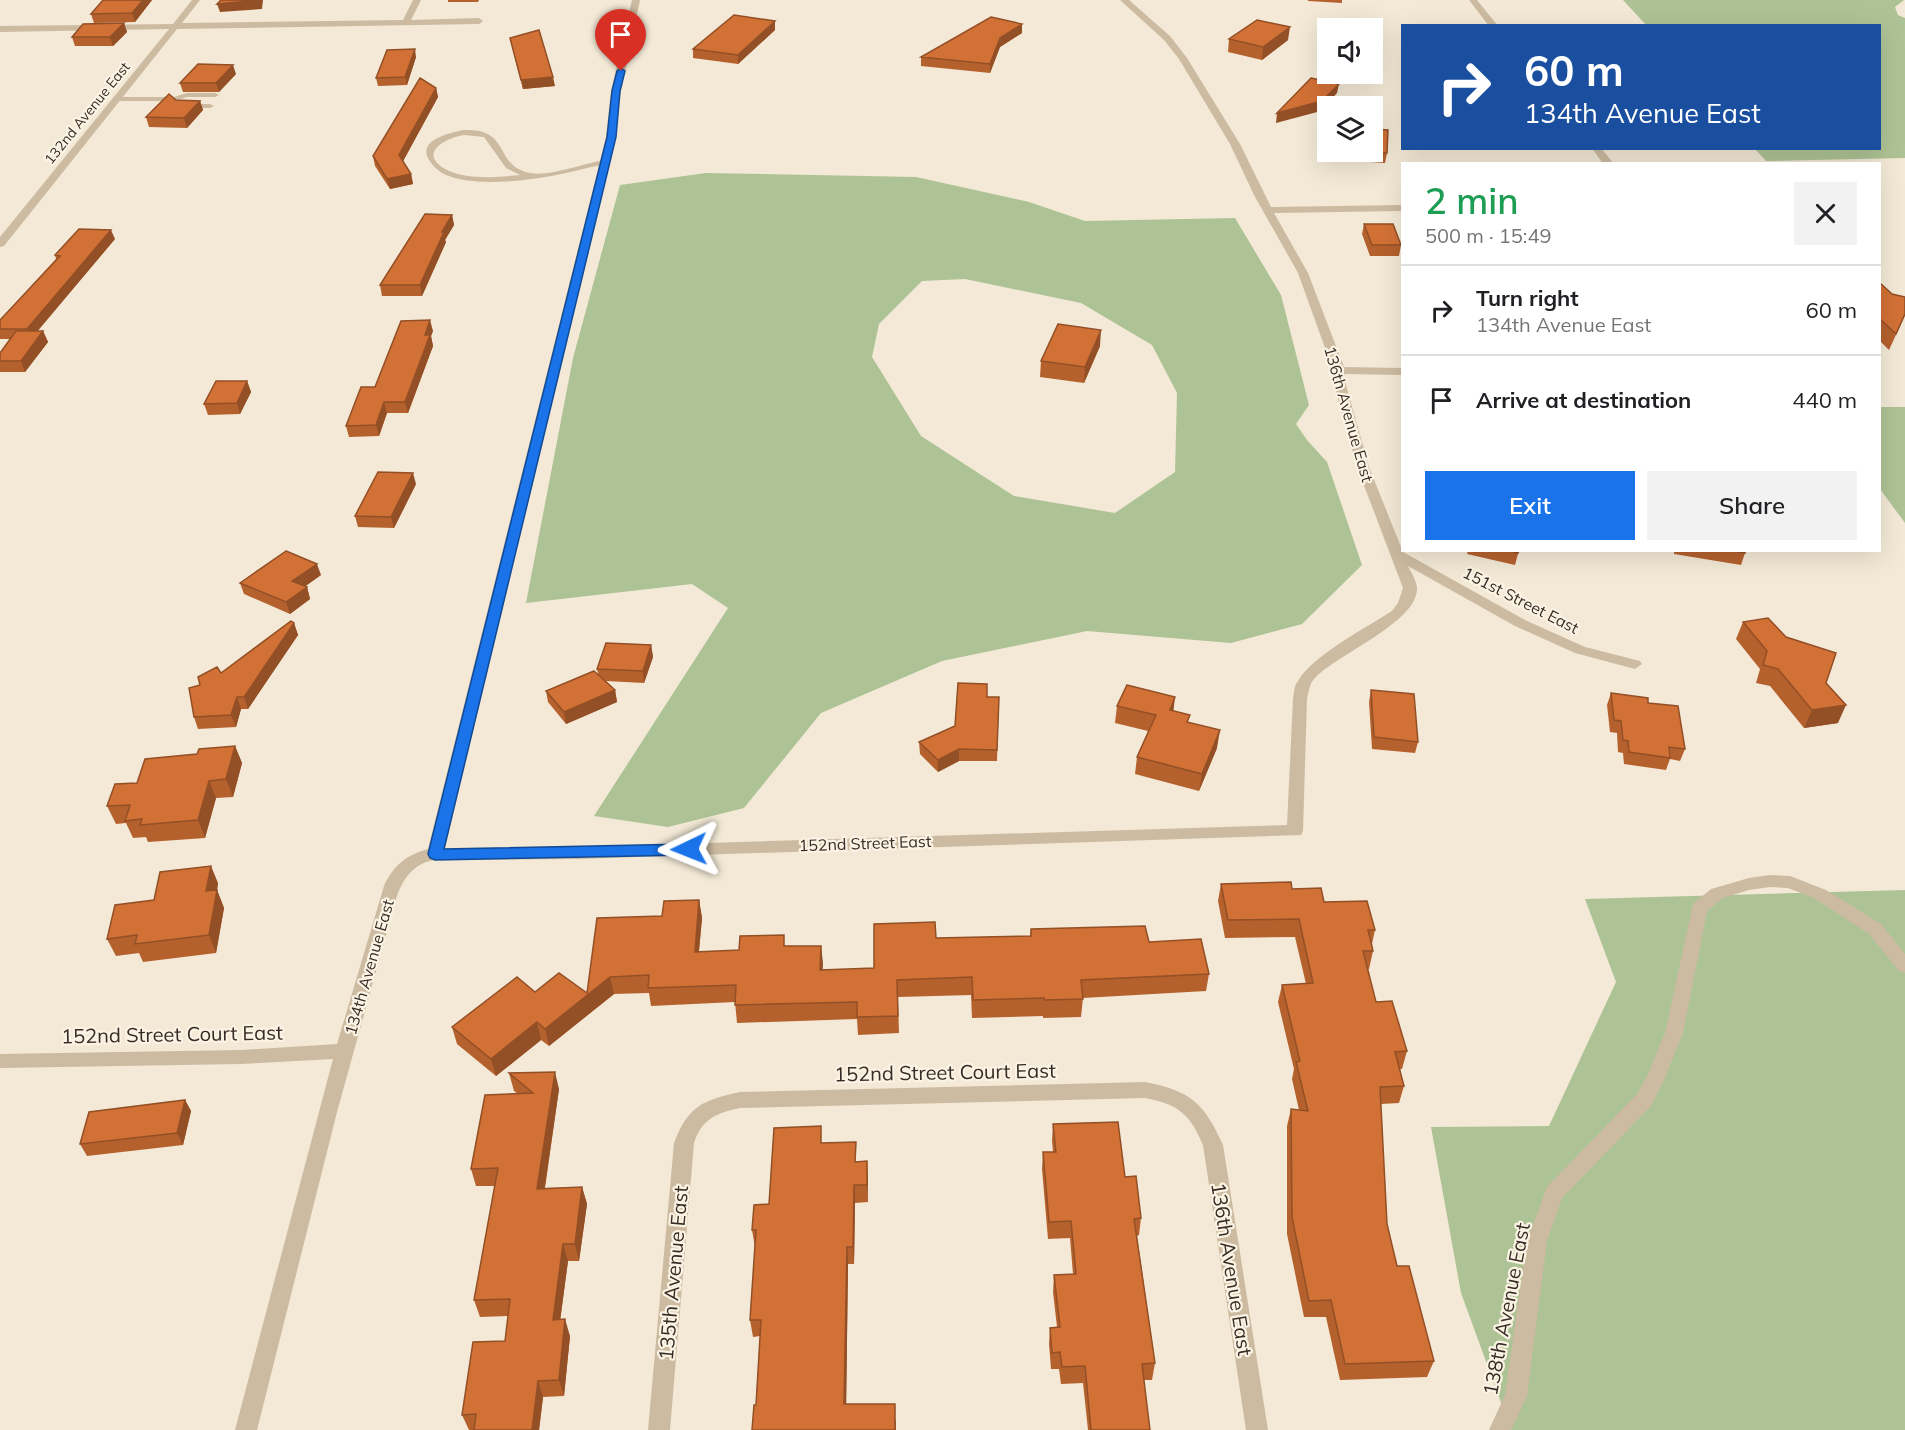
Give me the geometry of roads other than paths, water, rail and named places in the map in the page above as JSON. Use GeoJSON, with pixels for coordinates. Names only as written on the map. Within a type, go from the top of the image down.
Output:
{"type":"FeatureCollection","features":[{"type":"Feature","properties":{"kind":"street","name":"132nd Avenue East"},"geometry":{"type":"LineString","coordinates":[[1,241],[196,0]]}},
{"type":"Feature","properties":{"kind":"street"},"geometry":{"type":"LineString","coordinates":[[405,22],[417,0]]}},
{"type":"Feature","properties":{"kind":"street"},"geometry":{"type":"LineString","coordinates":[[435,854],[611,137],[616,91],[636,0]]}},
{"type":"Feature","properties":{"kind":"street","name":"136th Avenue East"},"geometry":{"type":"LineString","coordinates":[[1124,0],[1167,38],[1183,58],[1235,144],[1259,195],[1303,273],[1339,370],[1340,385],[1363,468],[1410,588],[1406,604],[1397,614],[1319,667],[1303,684],[1300,699],[1295,831]]}},
{"type":"Feature","properties":{"kind":"street"},"geometry":{"type":"LineString","coordinates":[[1473,0],[1492,24]]}},
{"type":"Feature","properties":{"kind":"street"},"geometry":{"type":"LineString","coordinates":[[0,29],[479,21]]}},
{"type":"Feature","properties":{"kind":"street"},"geometry":{"type":"LineString","coordinates":[[1598,150],[1607,162]]}},
{"type":"Feature","properties":{"kind":"street"},"geometry":{"type":"LineString","coordinates":[[1269,210],[1401,208]]}},
{"type":"Feature","properties":{"kind":"street"},"geometry":{"type":"LineString","coordinates":[[1339,370],[1401,371]]}},
{"type":"Feature","properties":{"kind":"street","name":"151st Street East"},"geometry":{"type":"LineString","coordinates":[[1396,554],[1540,632],[1580,650],[1635,664]]}},
{"type":"Feature","properties":{"kind":"street","name":"152nd Street East"},"geometry":{"type":"LineString","coordinates":[[435,854],[579,853],[1295,831]]}},
{"type":"Feature","properties":{"kind":"street","name":"134th Avenue East"},"geometry":{"type":"LineString","coordinates":[[246,1430],[344,1051],[380,930],[384,908],[395,880],[403,870],[415,860],[435,854]]}},
{"type":"Feature","properties":{"kind":"street","name":"138th Avenue East"},"geometry":{"type":"LineString","coordinates":[[1500,1430],[1516,1396],[1537,1241],[1554,1193],[1644,1100],[1657,1075],[1674,1033],[1699,908],[1717,893],[1749,884],[1770,881],[1790,882],[1820,894],[1875,929],[1905,966]]}},
{"type":"Feature","properties":{"kind":"street","name":"152nd Street Court East"},"geometry":{"type":"LineString","coordinates":[[0,1060],[241,1057],[344,1051]]}},
{"type":"Feature","properties":{"kind":"street","name":"152nd Street Court East"},"geometry":{"type":"LineString","coordinates":[[694,1119],[718,1105],[740,1100],[1145,1090],[1163,1093],[1185,1102],[1196,1112]]}},
{"type":"Feature","properties":{"kind":"street","name":"136th Avenue East"},"geometry":{"type":"LineString","coordinates":[[1196,1112],[1205,1124],[1213,1145],[1257,1430]]}},
{"type":"Feature","properties":{"kind":"street","name":"135th Avenue East"},"geometry":{"type":"LineString","coordinates":[[659,1430],[684,1143],[694,1119]]}},
{"type":"Feature","properties":{"kind":"lane"},"geometry":{"type":"LineString","coordinates":[[116,99],[174,99],[187,95],[215,95]]}},
{"type":"Feature","properties":{"kind":"lane"},"geometry":{"type":"LineString","coordinates":[[174,99],[179,105],[210,106]]}},
{"type":"Feature","properties":{"kind":"lane"},"geometry":{"type":"LineString","coordinates":[[531,176],[513,170],[484,133],[447,134],[436,140],[431,150],[434,162],[444,173],[470,178],[531,176],[560,173],[605,162]]}}]}
